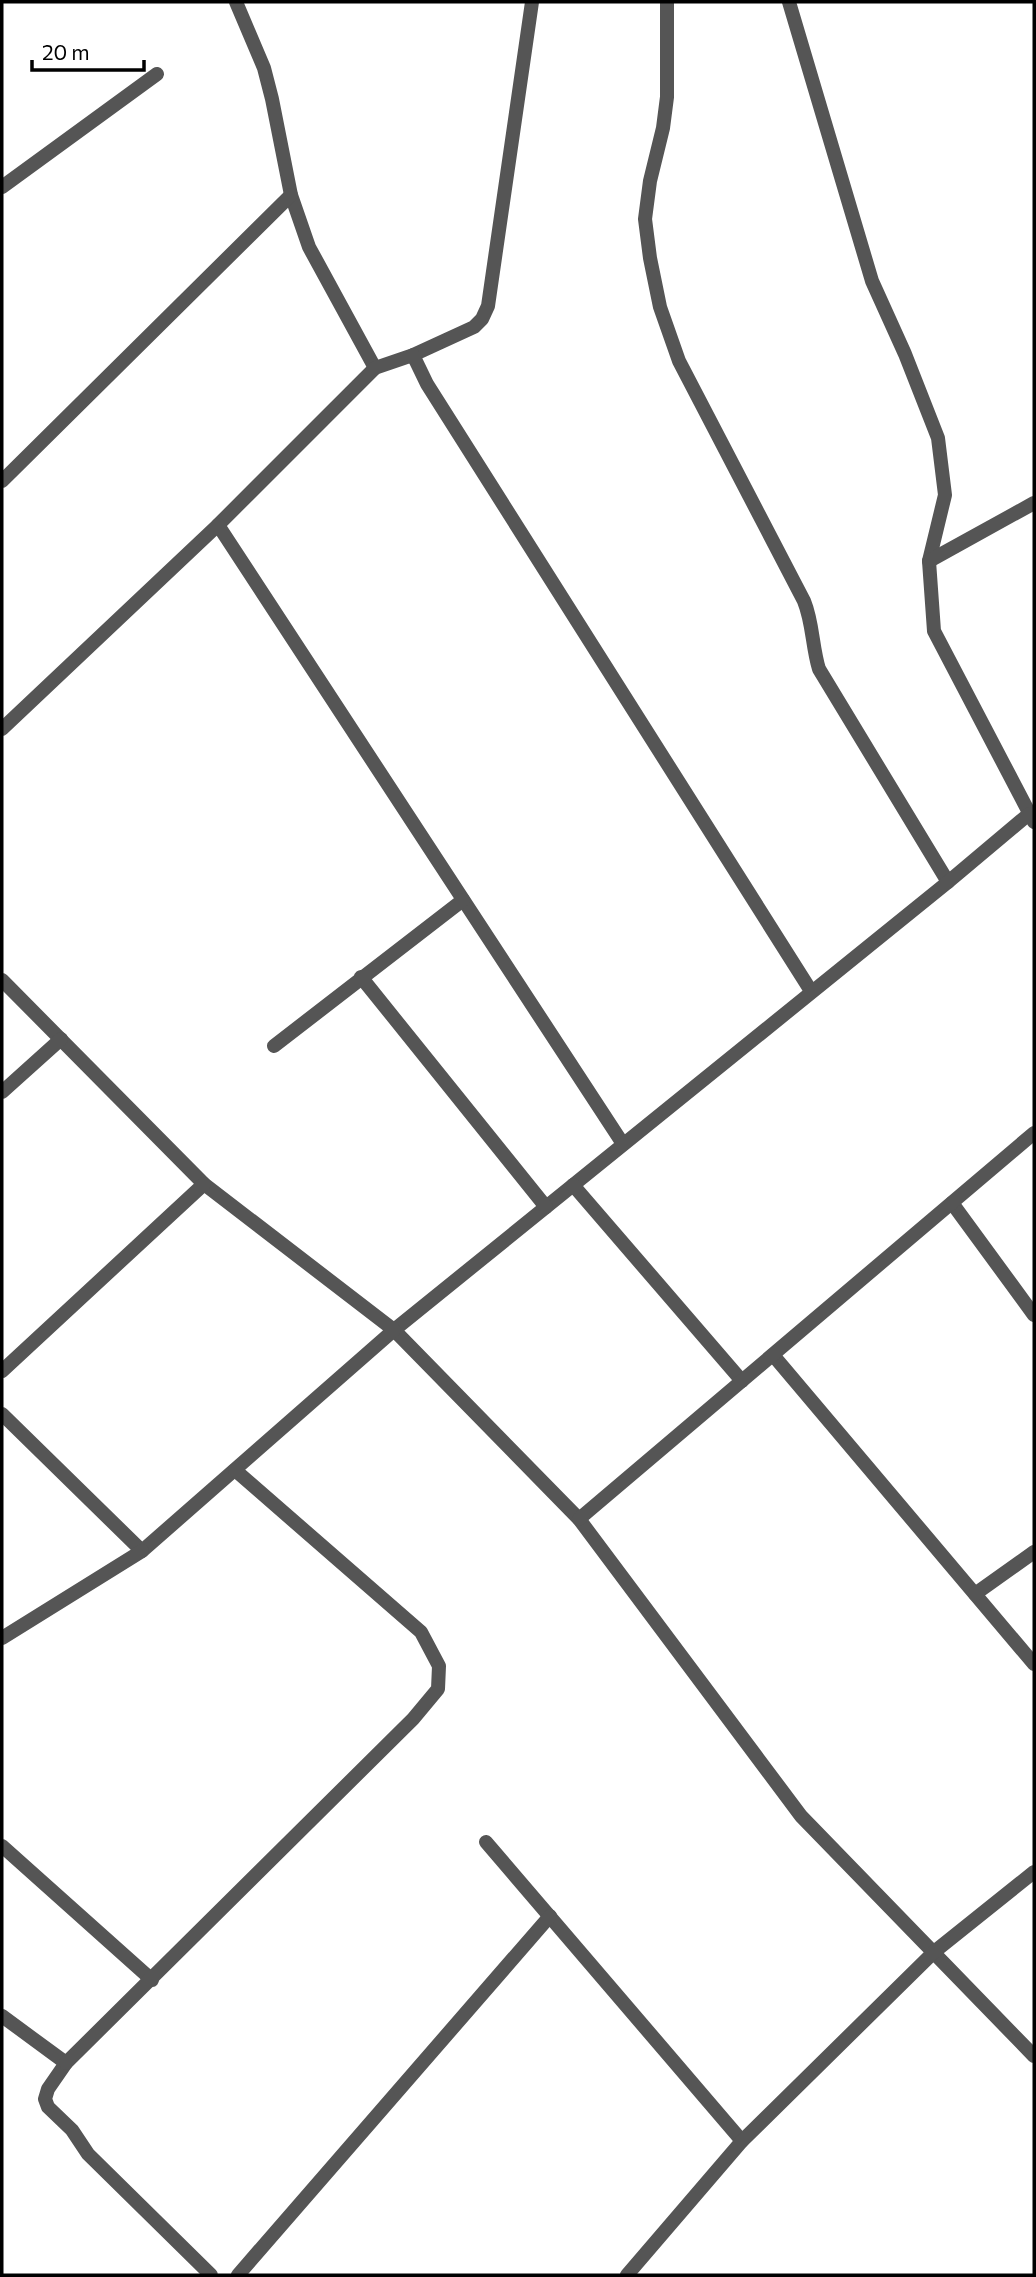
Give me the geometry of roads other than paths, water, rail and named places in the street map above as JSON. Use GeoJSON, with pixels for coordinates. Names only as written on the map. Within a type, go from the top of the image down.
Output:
{"type":"FeatureCollection","features":[{"type":"Feature","properties":{"kind":"street"},"geometry":{"type":"LineString","coordinates":[[236,2],[264,68],[290,195],[309,247],[375,368]]}},
{"type":"Feature","properties":{"kind":"street"},"geometry":{"type":"LineString","coordinates":[[2,729],[218,525],[375,368],[413,355],[474,327],[482,320],[488,306],[532,2]]}},
{"type":"Feature","properties":{"kind":"street"},"geometry":{"type":"LineString","coordinates":[[667,2],[667,97],[645,219],[660,307],[679,361],[804,601],[810,616],[814,653],[819,669],[948,883]]}},
{"type":"Feature","properties":{"kind":"street"},"geometry":{"type":"LineString","coordinates":[[2,1638],[142,1551],[394,1330],[811,992],[1032,818],[934,631],[929,561],[945,495],[938,438],[905,354],[872,281],[789,2]]}},
{"type":"Feature","properties":{"kind":"street"},"geometry":{"type":"LineString","coordinates":[[2,187],[157,74]]}},
{"type":"Feature","properties":{"kind":"street"},"geometry":{"type":"LineString","coordinates":[[2,481],[290,195]]}},
{"type":"Feature","properties":{"kind":"street"},"geometry":{"type":"LineString","coordinates":[[413,355],[427,384],[811,992]]}},
{"type":"Feature","properties":{"kind":"street"},"geometry":{"type":"LineString","coordinates":[[929,561],[1034,503]]}},
{"type":"Feature","properties":{"kind":"street"},"geometry":{"type":"LineString","coordinates":[[218,525],[623,1144]]}},
{"type":"Feature","properties":{"kind":"street"},"geometry":{"type":"LineString","coordinates":[[274,1046],[463,900]]}},
{"type":"Feature","properties":{"kind":"street"},"geometry":{"type":"LineString","coordinates":[[361,977],[546,1207]]}},
{"type":"Feature","properties":{"kind":"street"},"geometry":{"type":"LineString","coordinates":[[2,980],[204,1184],[394,1330],[579,1519],[801,1816],[1034,2056]]}},
{"type":"Feature","properties":{"kind":"street"},"geometry":{"type":"LineString","coordinates":[[2,1092],[61,1039]]}},
{"type":"Feature","properties":{"kind":"street"},"geometry":{"type":"LineString","coordinates":[[579,1519],[1034,1133]]}},
{"type":"Feature","properties":{"kind":"street"},"geometry":{"type":"LineString","coordinates":[[2,1371],[204,1184]]}},
{"type":"Feature","properties":{"kind":"street"},"geometry":{"type":"LineString","coordinates":[[573,1185],[742,1381]]}},
{"type":"Feature","properties":{"kind":"street"},"geometry":{"type":"LineString","coordinates":[[952,1203],[1034,1315]]}},
{"type":"Feature","properties":{"kind":"street"},"geometry":{"type":"LineString","coordinates":[[773,1355],[1034,1664]]}},
{"type":"Feature","properties":{"kind":"street"},"geometry":{"type":"LineString","coordinates":[[2,1414],[142,1551]]}},
{"type":"Feature","properties":{"kind":"street"},"geometry":{"type":"LineString","coordinates":[[211,2275],[88,2154],[72,2130],[48,2108],[45,2099],[48,2089],[66,2063],[413,1719],[438,1689],[439,1666],[421,1632],[235,1469]]}},
{"type":"Feature","properties":{"kind":"street"},"geometry":{"type":"LineString","coordinates":[[975,1594],[1034,1552]]}},
{"type":"Feature","properties":{"kind":"street"},"geometry":{"type":"LineString","coordinates":[[486,1842],[743,2141]]}},
{"type":"Feature","properties":{"kind":"street"},"geometry":{"type":"LineString","coordinates":[[2,1846],[152,1980]]}},
{"type":"Feature","properties":{"kind":"street"},"geometry":{"type":"LineString","coordinates":[[627,2275],[743,2141],[934,1952],[1034,1872]]}},
{"type":"Feature","properties":{"kind":"street"},"geometry":{"type":"LineString","coordinates":[[238,2275],[550,1916]]}},
{"type":"Feature","properties":{"kind":"street"},"geometry":{"type":"LineString","coordinates":[[2,2016],[66,2063]]}}]}
